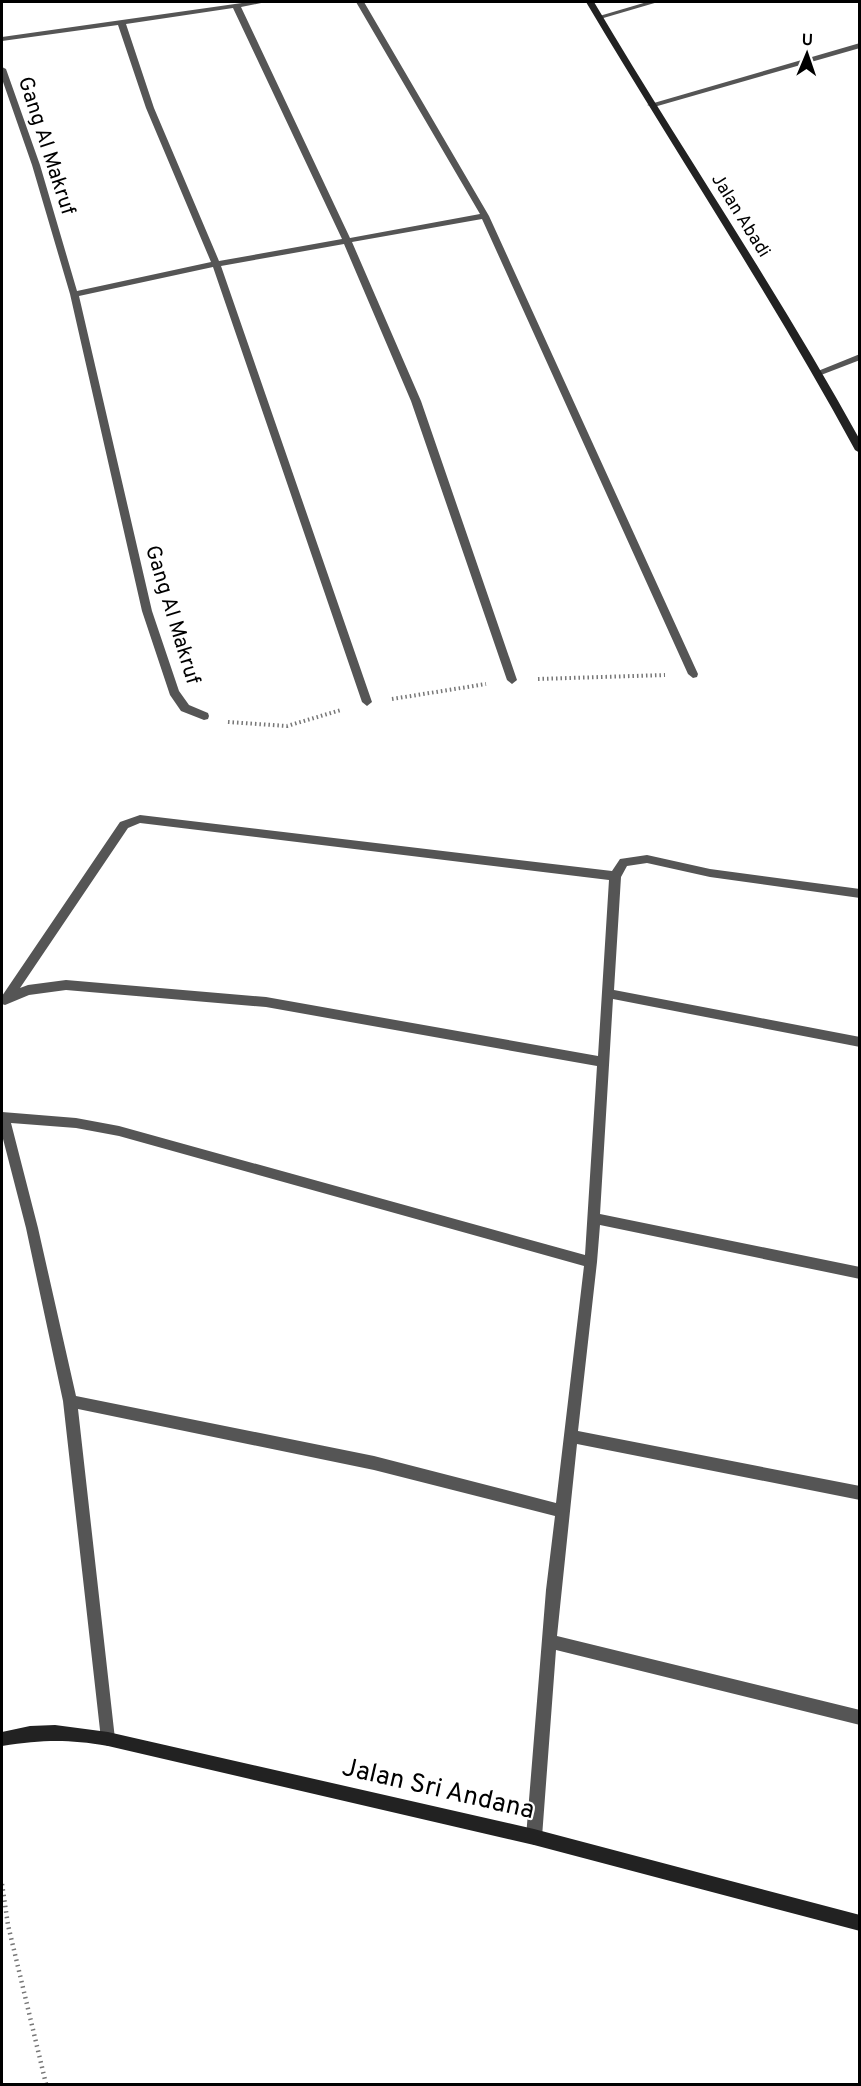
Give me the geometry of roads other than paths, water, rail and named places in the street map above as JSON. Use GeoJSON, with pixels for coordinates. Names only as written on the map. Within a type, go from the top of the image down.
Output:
{"type":"FeatureCollection","features":[{"type":"Feature","properties":{"kind":"street"},"geometry":{"type":"LineString","coordinates":[[2,39],[262,2]]}},
{"type":"Feature","properties":{"kind":"street"},"geometry":{"type":"LineString","coordinates":[[360,2],[485,216],[693,674]]}},
{"type":"Feature","properties":{"kind":"street","name":"Jalan Abadi"},"geometry":{"type":"LineString","coordinates":[[590,2],[651,105],[818,373],[860,450]]}},
{"type":"Feature","properties":{"kind":"street"},"geometry":{"type":"LineString","coordinates":[[600,17],[654,2]]}},
{"type":"Feature","properties":{"kind":"street"},"geometry":{"type":"LineString","coordinates":[[236,6],[347,241],[416,401],[512,680]]}},
{"type":"Feature","properties":{"kind":"street"},"geometry":{"type":"LineString","coordinates":[[121,22],[154,119],[216,264],[367,702]]}},
{"type":"Feature","properties":{"kind":"street"},"geometry":{"type":"LineString","coordinates":[[651,105],[860,45]]}},
{"type":"Feature","properties":{"kind":"street","name":"Gang Al Makruf"},"geometry":{"type":"LineString","coordinates":[[2,69],[36,165],[74,294],[147,611],[174,693],[185,708],[204,716]]}},
{"type":"Feature","properties":{"kind":"street"},"geometry":{"type":"LineString","coordinates":[[2,101],[12,97]]}},
{"type":"Feature","properties":{"kind":"street"},"geometry":{"type":"LineString","coordinates":[[74,294],[216,264],[485,216]]}},
{"type":"Feature","properties":{"kind":"street"},"geometry":{"type":"LineString","coordinates":[[818,373],[860,357]]}},
{"type":"Feature","properties":{"kind":"street"},"geometry":{"type":"LineString","coordinates":[[4,1000],[124,825],[140,819],[615,876]]}},
{"type":"Feature","properties":{"kind":"street"},"geometry":{"type":"LineString","coordinates":[[534,1837],[549,1641],[591,1262],[615,876],[624,862],[647,859],[710,873],[860,894]]}},
{"type":"Feature","properties":{"kind":"street"},"geometry":{"type":"LineString","coordinates":[[4,1000],[28,990],[66,985],[266,1002],[602,1062]]}},
{"type":"Feature","properties":{"kind":"street"},"geometry":{"type":"LineString","coordinates":[[607,993],[860,1042]]}},
{"type":"Feature","properties":{"kind":"street"},"geometry":{"type":"LineString","coordinates":[[108,1739],[70,1401],[32,1228],[2,1117],[76,1124],[118,1131],[591,1262]]}},
{"type":"Feature","properties":{"kind":"street"},"geometry":{"type":"LineString","coordinates":[[593,1218],[860,1273]]}},
{"type":"Feature","properties":{"kind":"street"},"geometry":{"type":"LineString","coordinates":[[70,1401],[374,1463],[562,1511]]}},
{"type":"Feature","properties":{"kind":"street"},"geometry":{"type":"LineString","coordinates":[[571,1436],[860,1493]]}},
{"type":"Feature","properties":{"kind":"street"},"geometry":{"type":"LineString","coordinates":[[549,1641],[860,1718]]}},
{"type":"Feature","properties":{"kind":"street","name":"Jalan Sri Andana"},"geometry":{"type":"LineString","coordinates":[[2,1738],[34,1731],[108,1739],[534,1837],[860,1923]]}}]}
